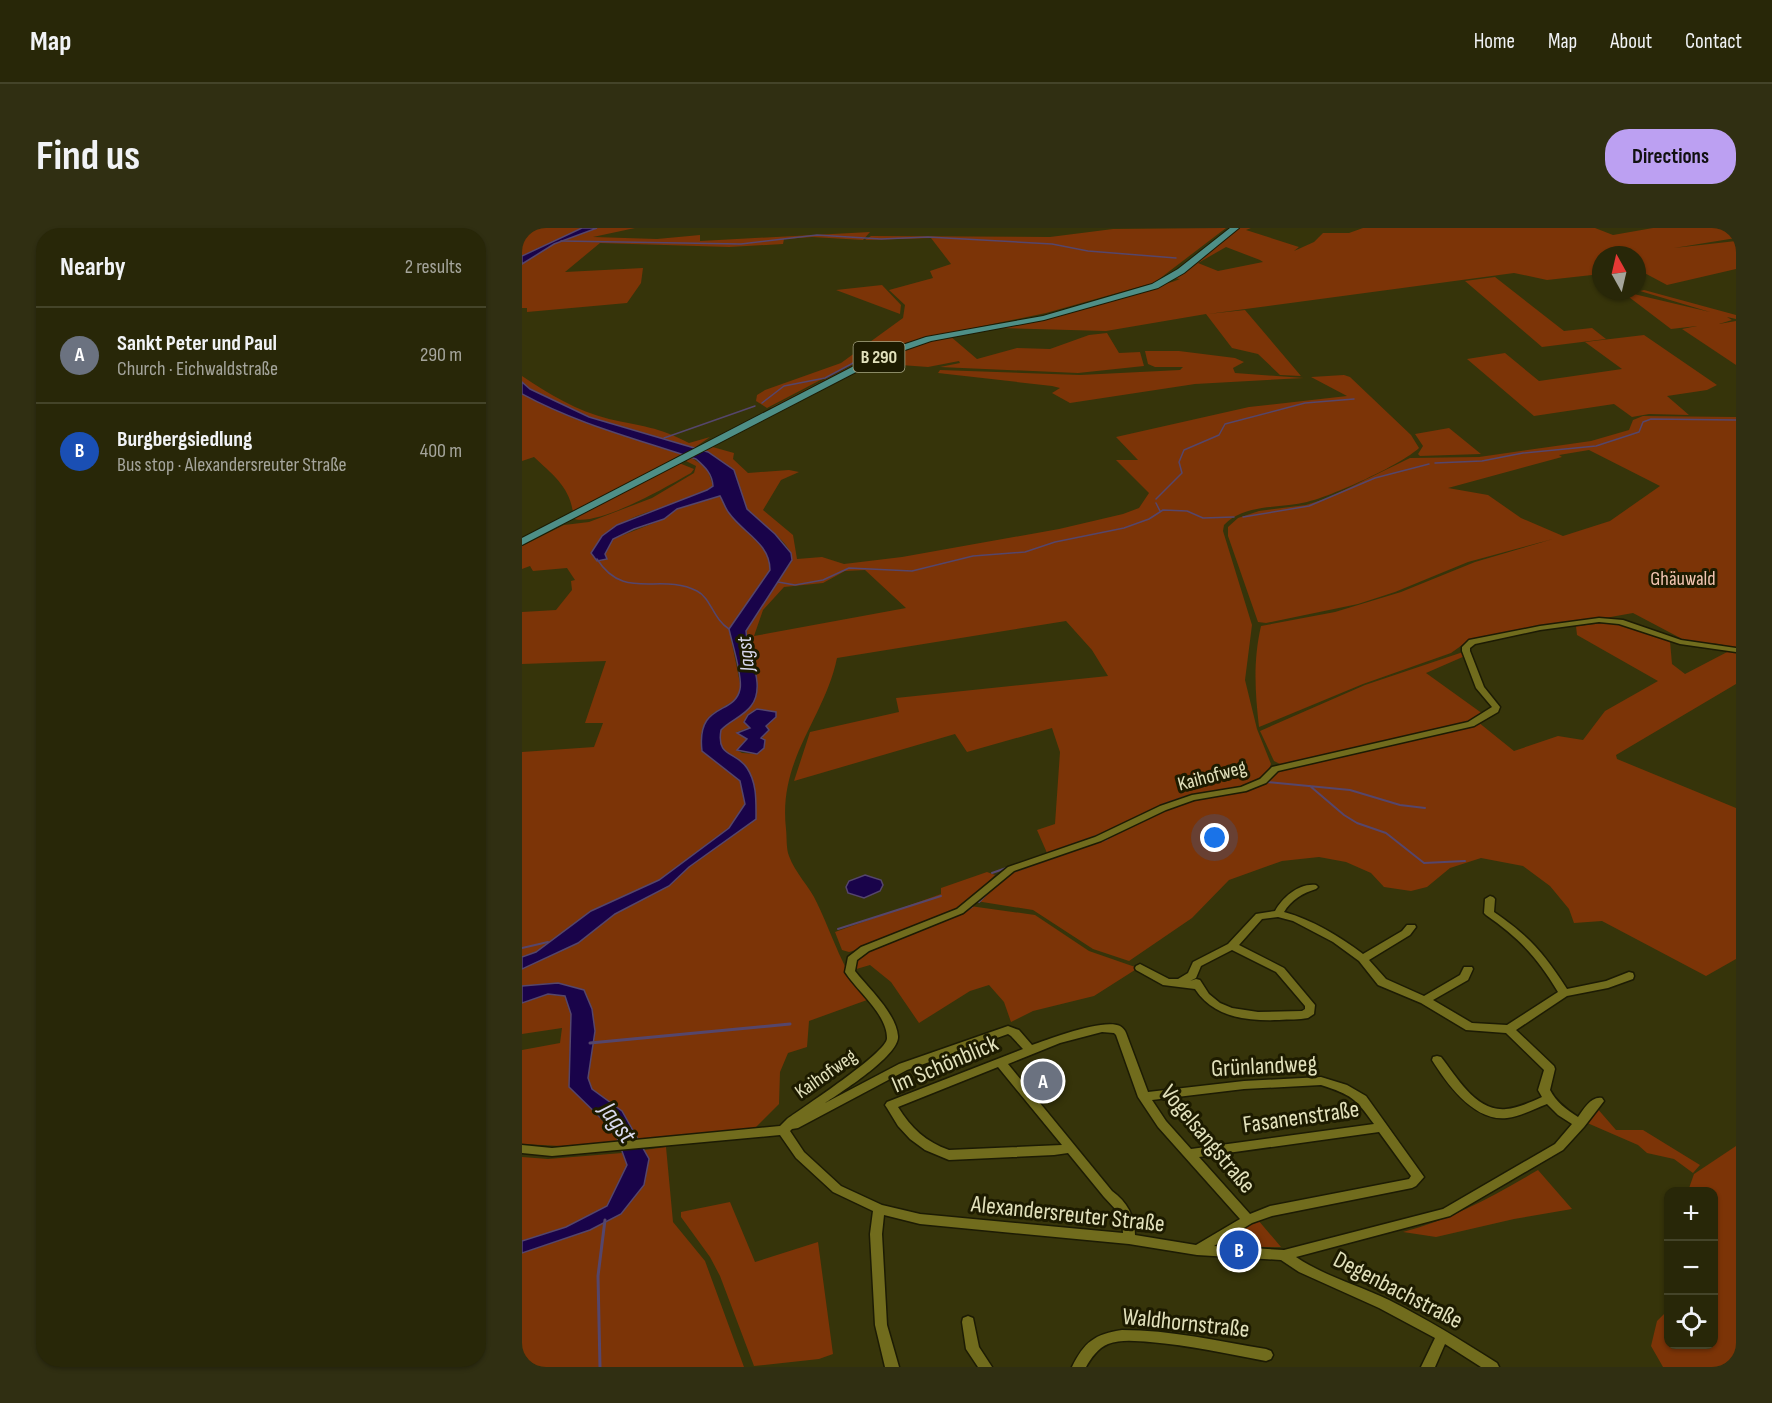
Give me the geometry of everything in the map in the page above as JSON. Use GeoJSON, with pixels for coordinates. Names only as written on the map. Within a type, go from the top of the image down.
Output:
{"type":"FeatureCollection","features":[{"type":"Feature","properties":{"kind":"main road","name":"B 290"},"geometry":{"type":"LineString","coordinates":[[522,542],[706,445],[898,349],[945,336],[1044,318],[1155,286],[1181,271],[1235,228]]}},
{"type":"Feature","properties":{"kind":"street","name":"Kaihofweg"},"geometry":{"type":"LineString","coordinates":[[783,1130],[873,1064],[892,1044],[891,1025],[850,972],[852,959],[865,949],[960,911],[1011,869],[1098,839],[1163,808],[1192,798],[1243,789],[1263,781],[1275,769],[1471,724],[1495,710],[1496,707],[1480,688],[1466,651],[1466,647],[1472,642],[1540,628],[1599,620],[1620,622],[1680,642],[1736,650]]}},
{"type":"Feature","properties":{"kind":"street"},"geometry":{"type":"LineString","coordinates":[[1278,914],[1281,905],[1300,890],[1313,887]]}},
{"type":"Feature","properties":{"kind":"street"},"geometry":{"type":"LineString","coordinates":[[1490,899],[1489,913],[1522,935],[1540,955],[1564,993]]}},
{"type":"Feature","properties":{"kind":"street"},"geometry":{"type":"LineString","coordinates":[[1180,983],[1192,975],[1197,964],[1232,946],[1259,916],[1278,914],[1296,919],[1336,940],[1363,959],[1382,982],[1425,1000],[1470,1027],[1509,1029],[1564,993],[1608,984],[1629,976]]}},
{"type":"Feature","properties":{"kind":"street"},"geometry":{"type":"LineString","coordinates":[[1363,959],[1406,933],[1411,927]]}},
{"type":"Feature","properties":{"kind":"street"},"geometry":{"type":"LineString","coordinates":[[1192,975],[1209,1002],[1227,1012],[1250,1016],[1282,1016],[1304,1015],[1310,1011],[1310,1005],[1280,970],[1232,946]]}},
{"type":"Feature","properties":{"kind":"street"},"geometry":{"type":"LineString","coordinates":[[1140,968],[1167,982],[1197,986]]}},
{"type":"Feature","properties":{"kind":"street"},"geometry":{"type":"LineString","coordinates":[[1425,1000],[1464,977],[1468,969]]}},
{"type":"Feature","properties":{"kind":"street","name":"Im Schönblick"},"geometry":{"type":"LineString","coordinates":[[1071,1148],[949,1155],[933,1150],[906,1130],[891,1105],[1002,1064],[1057,1040],[1102,1028],[1117,1029]]}},
{"type":"Feature","properties":{"kind":"street","name":"Vogelsangstraße"},"geometry":{"type":"LineString","coordinates":[[1117,1029],[1121,1033],[1144,1097],[1162,1124],[1248,1220],[1197,1250]]}},
{"type":"Feature","properties":{"kind":"street"},"geometry":{"type":"LineString","coordinates":[[1509,1029],[1550,1069],[1544,1090],[1549,1100],[1580,1124]]}},
{"type":"Feature","properties":{"kind":"street","name":"Im Schönblick"},"geometry":{"type":"LineString","coordinates":[[783,1130],[903,1067],[1008,1030],[1015,1033],[1030,1050]]}},
{"type":"Feature","properties":{"kind":"street"},"geometry":{"type":"LineString","coordinates":[[1437,1060],[1467,1097],[1482,1108],[1504,1114],[1549,1100]]}},
{"type":"Feature","properties":{"kind":"street"},"geometry":{"type":"LineString","coordinates":[[1002,1064],[1108,1194],[1119,1201],[1130,1221],[1129,1239]]}},
{"type":"Feature","properties":{"kind":"street","name":"Grünlandweg"},"geometry":{"type":"LineString","coordinates":[[1144,1097],[1244,1085],[1321,1081],[1347,1089],[1355,1094],[1383,1127],[1416,1171],[1418,1178],[1412,1183],[1270,1211],[1248,1220]]}},
{"type":"Feature","properties":{"kind":"street","name":"Alexandersreuter Straße"},"geometry":{"type":"LineString","coordinates":[[783,1130],[800,1155],[837,1190],[879,1209],[920,1219],[1129,1239],[1197,1250],[1284,1255],[1446,1213],[1559,1147],[1598,1101]]}},
{"type":"Feature","properties":{"kind":"street","name":"Fasanenstraße"},"geometry":{"type":"LineString","coordinates":[[1188,1154],[1383,1127]]}},
{"type":"Feature","properties":{"kind":"street"},"geometry":{"type":"LineString","coordinates":[[522,1149],[552,1152],[783,1130]]}},
{"type":"Feature","properties":{"kind":"street"},"geometry":{"type":"LineString","coordinates":[[879,1209],[876,1234],[881,1325],[892,1367]]}},
{"type":"Feature","properties":{"kind":"street","name":"Degenbachstraße"},"geometry":{"type":"LineString","coordinates":[[1284,1255],[1298,1266],[1366,1295],[1443,1335],[1492,1367]]}},
{"type":"Feature","properties":{"kind":"street"},"geometry":{"type":"LineString","coordinates":[[968,1322],[973,1349],[985,1367]]}},
{"type":"Feature","properties":{"kind":"street"},"geometry":{"type":"LineString","coordinates":[[1428,1367],[1443,1335]]}},
{"type":"Feature","properties":{"kind":"street","name":"Waldhornstraße"},"geometry":{"type":"LineString","coordinates":[[1079,1367],[1086,1354],[1096,1344],[1121,1336],[1172,1340],[1266,1355]]}},
{"type":"Feature","properties":{"kind":"green space"},"geometry":{"type":"Polygon","coordinates":[[[522,228],[582,228],[522,256],[522,228]]]}},
{"type":"Feature","properties":{"kind":"green space"},"geometry":{"type":"Polygon","coordinates":[[[597,228],[635,228],[593,237],[657,239],[700,235],[700,241],[870,232],[863,240],[812,237],[784,239],[783,244],[729,247],[600,243],[565,272],[643,268],[641,283],[627,303],[527,312],[527,308],[522,308],[522,264],[554,244],[597,228]]]}},
{"type":"Feature","properties":{"kind":"green space"},"geometry":{"type":"Polygon","coordinates":[[[1226,228],[1150,286],[1145,286],[1149,284],[1046,313],[963,330],[1035,318],[1100,300],[1042,317],[897,348],[777,407],[770,408],[884,349],[949,332],[878,350],[767,408],[756,401],[757,395],[765,390],[841,363],[903,318],[905,305],[889,290],[933,278],[930,271],[951,264],[931,238],[865,240],[871,236],[1050,237],[1113,229],[1226,228]]]}},
{"type":"Feature","properties":{"kind":"green space"},"geometry":{"type":"Polygon","coordinates":[[[1237,228],[1251,228],[1246,230],[1299,247],[1294,251],[1314,242],[1323,233],[1349,233],[1363,228],[1595,228],[1613,235],[1653,228],[1736,228],[1736,238],[1674,248],[1736,241],[1736,269],[1667,285],[1646,274],[1646,246],[1592,246],[1592,275],[1547,280],[1514,273],[1208,314],[1245,310],[1301,376],[1280,375],[1258,354],[1232,348],[1206,314],[1106,331],[1000,328],[1180,279],[1174,278],[1237,228]],[[1226,247],[1198,263],[1218,271],[1263,262],[1226,247]]]}},
{"type":"Feature","properties":{"kind":"green space"},"geometry":{"type":"Polygon","coordinates":[[[1495,277],[1564,331],[1592,328],[1606,339],[1542,347],[1465,281],[1495,277]]]}},
{"type":"Feature","properties":{"kind":"green space"},"geometry":{"type":"Polygon","coordinates":[[[882,285],[901,305],[900,314],[836,290],[882,285]]]}},
{"type":"Feature","properties":{"kind":"green space"},"geometry":{"type":"Polygon","coordinates":[[[1646,291],[1736,315],[1736,319],[1727,317],[1732,320],[1719,324],[1736,321],[1736,365],[1682,329],[1697,326],[1671,329],[1633,300],[1646,300],[1646,297],[1710,312],[1646,293],[1646,291]]]}},
{"type":"Feature","properties":{"kind":"green space"},"geometry":{"type":"Polygon","coordinates":[[[1107,333],[1119,353],[1140,352],[1144,366],[1078,373],[940,367],[960,363],[959,361],[928,367],[873,363],[928,341],[950,336],[977,359],[1017,348],[1050,349],[1089,335],[1107,333]]]}},
{"type":"Feature","properties":{"kind":"green space"},"geometry":{"type":"Polygon","coordinates":[[[1644,335],[1717,385],[1707,390],[1667,396],[1689,415],[1649,414],[1632,417],[1614,404],[1534,416],[1467,359],[1505,353],[1539,381],[1622,369],[1585,342],[1644,335]]]}},
{"type":"Feature","properties":{"kind":"green space"},"geometry":{"type":"Polygon","coordinates":[[[1145,351],[1179,351],[1235,358],[1244,362],[1233,368],[1235,373],[1304,378],[1195,384],[1070,403],[1052,393],[1060,388],[1052,386],[938,373],[940,370],[1080,375],[1180,370],[1183,367],[1155,367],[1148,364],[1145,351]]]}},
{"type":"Feature","properties":{"kind":"green space"},"geometry":{"type":"Polygon","coordinates":[[[1344,375],[1350,377],[1411,435],[1419,448],[1382,471],[1333,493],[1307,502],[1252,510],[1232,518],[1224,525],[1223,531],[1252,625],[1245,680],[1257,729],[1271,764],[1267,774],[1237,789],[1176,800],[1120,827],[1047,853],[1037,830],[1055,824],[1060,752],[1052,728],[967,752],[955,734],[794,781],[810,732],[899,712],[896,698],[1108,676],[1092,650],[1066,621],[837,658],[831,680],[795,760],[789,781],[785,804],[787,846],[792,862],[814,897],[851,978],[867,1000],[809,1021],[807,1047],[788,1053],[780,1072],[779,1104],[754,1129],[639,1140],[622,1111],[592,1089],[588,1078],[595,1031],[558,983],[522,986],[522,969],[578,943],[615,914],[669,886],[689,867],[756,818],[732,757],[721,748],[719,742],[721,730],[756,696],[757,684],[746,631],[792,561],[786,545],[748,511],[734,470],[702,450],[709,446],[734,453],[733,459],[748,473],[789,470],[799,472],[781,480],[763,510],[793,535],[797,559],[822,557],[844,564],[902,557],[1059,529],[1139,508],[1149,493],[1116,460],[1138,460],[1116,437],[1249,407],[1347,396],[1311,377],[1344,375]],[[865,570],[845,571],[823,583],[784,587],[763,610],[754,636],[906,608],[865,570]],[[757,709],[748,715],[744,722],[751,727],[737,732],[747,739],[737,750],[742,753],[758,754],[767,722],[776,717],[776,712],[757,709]]]}},
{"type":"Feature","properties":{"kind":"green space"},"geometry":{"type":"Polygon","coordinates":[[[522,376],[564,401],[597,416],[659,430],[689,443],[710,437],[694,448],[589,417],[530,389],[522,382],[522,376]]]}},
{"type":"Feature","properties":{"kind":"green space"},"geometry":{"type":"Polygon","coordinates":[[[522,394],[588,424],[682,454],[573,513],[564,488],[553,475],[534,457],[522,461],[522,394]]]}},
{"type":"Feature","properties":{"kind":"green space","name":"Ghäuwald"},"geometry":{"type":"Polygon","coordinates":[[[1643,416],[1736,417],[1736,648],[1686,641],[1633,613],[1465,643],[1451,653],[1363,684],[1259,727],[1255,677],[1261,626],[1335,612],[1401,592],[1475,562],[1553,539],[1468,562],[1395,592],[1358,604],[1266,623],[1258,622],[1228,536],[1228,527],[1238,518],[1259,511],[1306,505],[1328,498],[1410,458],[1479,457],[1591,441],[1629,430],[1633,420],[1643,416]],[[1589,450],[1559,455],[1562,457],[1448,488],[1488,495],[1521,518],[1563,536],[1610,521],[1660,486],[1589,450]]]}},
{"type":"Feature","properties":{"kind":"green space"},"geometry":{"type":"Polygon","coordinates":[[[1449,428],[1481,454],[1420,456],[1418,454],[1423,446],[1415,434],[1449,428]]]}},
{"type":"Feature","properties":{"kind":"green space"},"geometry":{"type":"Polygon","coordinates":[[[690,457],[707,468],[713,486],[682,502],[633,518],[618,526],[604,537],[592,552],[597,561],[605,554],[613,539],[664,519],[677,509],[721,496],[729,513],[766,553],[770,570],[729,629],[741,688],[735,700],[712,714],[702,751],[740,781],[745,804],[729,828],[659,880],[591,911],[536,952],[522,957],[522,752],[594,747],[603,723],[585,723],[606,661],[522,664],[522,612],[556,610],[572,590],[571,581],[575,580],[567,568],[533,571],[530,566],[522,569],[522,546],[564,525],[589,522],[652,498],[694,473],[696,466],[684,460],[690,457]]]}},
{"type":"Feature","properties":{"kind":"green space"},"geometry":{"type":"Polygon","coordinates":[[[679,463],[694,469],[666,487],[613,512],[582,520],[571,518],[679,463]]]}},
{"type":"Feature","properties":{"kind":"green space"},"geometry":{"type":"Polygon","coordinates":[[[1614,622],[1670,641],[1672,664],[1685,674],[1731,650],[1736,652],[1736,684],[1616,755],[1617,759],[1736,808],[1736,959],[1706,976],[1602,921],[1574,923],[1569,909],[1550,886],[1523,866],[1481,858],[1450,868],[1427,887],[1411,891],[1384,887],[1371,873],[1346,862],[1319,857],[1282,861],[1229,880],[1192,918],[1129,961],[1093,949],[1033,910],[976,901],[1014,869],[1099,840],[1168,807],[1232,793],[1281,770],[1478,722],[1514,751],[1558,736],[1583,740],[1605,711],[1658,681],[1577,635],[1576,626],[1614,622]]]}},
{"type":"Feature","properties":{"kind":"green space"},"geometry":{"type":"Polygon","coordinates":[[[1463,652],[1465,656],[1426,673],[1483,714],[1467,723],[1282,765],[1274,761],[1260,731],[1365,685],[1463,652]]]}},
{"type":"Feature","properties":{"kind":"green space"},"geometry":{"type":"Polygon","coordinates":[[[987,872],[995,875],[964,906],[860,949],[849,952],[842,950],[835,932],[941,894],[941,888],[987,872]]]}},
{"type":"Feature","properties":{"kind":"green space"},"geometry":{"type":"Polygon","coordinates":[[[970,906],[1035,915],[1089,951],[1138,968],[1094,996],[1033,1011],[1011,1022],[1004,1002],[989,985],[970,991],[919,1023],[891,982],[870,965],[853,970],[857,956],[970,906]]]}},
{"type":"Feature","properties":{"kind":"green space"},"geometry":{"type":"Polygon","coordinates":[[[548,994],[565,996],[571,1014],[569,1087],[615,1132],[619,1143],[561,1146],[522,1144],[522,1050],[560,1043],[562,1028],[522,1034],[522,1003],[548,994]]]}},
{"type":"Feature","properties":{"kind":"green space"},"geometry":{"type":"Polygon","coordinates":[[[1596,1107],[1616,1130],[1643,1130],[1700,1165],[1693,1173],[1674,1159],[1647,1153],[1638,1145],[1585,1122],[1596,1107]]]}},
{"type":"Feature","properties":{"kind":"green space"},"geometry":{"type":"Polygon","coordinates":[[[1736,1146],[1736,1367],[1663,1367],[1651,1346],[1657,1321],[1664,1314],[1664,1349],[1718,1349],[1718,1187],[1689,1187],[1694,1174],[1736,1146]]]}},
{"type":"Feature","properties":{"kind":"green space"},"geometry":{"type":"Polygon","coordinates":[[[666,1147],[673,1222],[705,1261],[744,1367],[522,1367],[522,1253],[590,1230],[649,1159],[644,1150],[666,1147]]]}},
{"type":"Feature","properties":{"kind":"green space"},"geometry":{"type":"Polygon","coordinates":[[[622,1153],[627,1165],[607,1206],[566,1227],[522,1241],[522,1157],[548,1159],[622,1153]]]}},
{"type":"Feature","properties":{"kind":"green space"},"geometry":{"type":"Polygon","coordinates":[[[1538,1170],[1572,1209],[1514,1219],[1436,1237],[1403,1232],[1472,1206],[1538,1170]]]}},
{"type":"Feature","properties":{"kind":"green space"},"geometry":{"type":"Polygon","coordinates":[[[730,1202],[755,1262],[818,1242],[833,1354],[819,1359],[754,1366],[720,1276],[710,1257],[681,1217],[681,1212],[730,1202]]]}},
{"type":"Feature","properties":{"kind":"green space"},"geometry":{"type":"Polygon","coordinates":[[[1258,1220],[1281,1247],[1219,1243],[1258,1220]]]}},
{"type":"Feature","properties":{"kind":"water"},"geometry":{"type":"Polygon","coordinates":[[[582,228],[597,228],[554,244],[522,264],[522,256],[582,228]]]}},
{"type":"Feature","properties":{"kind":"water","name":"Jagst"},"geometry":{"type":"Polygon","coordinates":[[[522,382],[530,389],[589,417],[708,452],[734,470],[747,509],[775,534],[791,553],[792,560],[746,631],[757,679],[755,698],[748,710],[721,730],[720,739],[724,750],[743,763],[753,780],[756,819],[689,867],[669,886],[615,914],[578,943],[522,969],[522,957],[536,952],[591,911],[659,880],[729,828],[745,804],[740,781],[702,751],[702,735],[710,717],[737,697],[741,684],[729,629],[770,570],[769,561],[761,545],[729,513],[720,496],[677,509],[664,519],[613,539],[605,554],[607,559],[597,561],[591,553],[602,536],[617,525],[707,490],[713,486],[710,474],[696,459],[608,430],[543,405],[522,394],[522,382]]]}},
{"type":"Feature","properties":{"kind":"water"},"geometry":{"type":"Polygon","coordinates":[[[757,709],[776,712],[776,717],[766,726],[769,730],[761,738],[765,740],[764,748],[757,754],[737,750],[747,739],[737,733],[750,728],[744,722],[748,715],[757,709]]]}},
{"type":"Feature","properties":{"kind":"water"},"geometry":{"type":"Polygon","coordinates":[[[865,875],[881,880],[883,885],[880,891],[864,898],[848,893],[846,887],[849,881],[865,875]]]}},
{"type":"Feature","properties":{"kind":"water","name":"Jagst"},"geometry":{"type":"Polygon","coordinates":[[[558,983],[584,990],[592,1009],[595,1031],[588,1078],[592,1089],[622,1111],[649,1159],[644,1185],[621,1214],[590,1230],[522,1253],[522,1241],[566,1227],[607,1206],[627,1165],[615,1132],[569,1087],[571,1014],[565,996],[548,994],[522,1003],[522,986],[558,983]]]}},
{"type":"Feature","properties":{"kind":"waterway"},"geometry":{"type":"LineString","coordinates":[[561,241],[741,244],[817,235],[881,239],[928,237],[1052,244],[1088,251],[1176,258]]}},
{"type":"Feature","properties":{"kind":"waterway"},"geometry":{"type":"LineString","coordinates":[[762,403],[784,386],[825,378],[857,361]]}},
{"type":"Feature","properties":{"kind":"waterway"},"geometry":{"type":"LineString","coordinates":[[1156,499],[1182,473],[1179,462],[1184,450],[1219,435],[1225,424],[1305,403],[1354,399]]}},
{"type":"Feature","properties":{"kind":"waterway"},"geometry":{"type":"LineString","coordinates":[[664,438],[755,406]]}},
{"type":"Feature","properties":{"kind":"waterway"},"geometry":{"type":"LineString","coordinates":[[1435,463],[1482,461],[1523,453],[1596,446],[1639,432],[1643,422],[1651,419],[1736,420]]}},
{"type":"Feature","properties":{"kind":"waterway"},"geometry":{"type":"LineString","coordinates":[[1243,517],[1309,506],[1375,478],[1429,464]]}},
{"type":"Feature","properties":{"kind":"waterway"},"geometry":{"type":"LineString","coordinates":[[1156,503],[1160,511]]}},
{"type":"Feature","properties":{"kind":"waterway"},"geometry":{"type":"LineString","coordinates":[[778,582],[795,585],[823,580],[849,568],[912,571],[973,556],[1025,552],[1055,542],[1124,528],[1149,519],[1163,510],[1187,511],[1203,518],[1234,517]]}},
{"type":"Feature","properties":{"kind":"waterway","name":"Jagst"},"geometry":{"type":"LineString","coordinates":[[597,559],[608,572],[631,583],[670,584],[697,591],[706,598],[719,620],[729,629]]}},
{"type":"Feature","properties":{"kind":"waterway"},"geometry":{"type":"LineString","coordinates":[[1267,782],[1310,786]]}},
{"type":"Feature","properties":{"kind":"waterway"},"geometry":{"type":"LineString","coordinates":[[1310,786],[1350,790],[1400,805],[1425,808]]}},
{"type":"Feature","properties":{"kind":"waterway"},"geometry":{"type":"LineString","coordinates":[[1310,786],[1344,815],[1357,823],[1386,833],[1424,863],[1465,861]]}},
{"type":"Feature","properties":{"kind":"waterway"},"geometry":{"type":"LineString","coordinates":[[1162,805],[1185,797]]}},
{"type":"Feature","properties":{"kind":"waterway"},"geometry":{"type":"LineString","coordinates":[[992,873],[1100,835]]}},
{"type":"Feature","properties":{"kind":"waterway"},"geometry":{"type":"LineString","coordinates":[[1100,841],[1107,839]]}},
{"type":"Feature","properties":{"kind":"waterway"},"geometry":{"type":"LineString","coordinates":[[1012,872],[1083,847]]}},
{"type":"Feature","properties":{"kind":"waterway"},"geometry":{"type":"LineString","coordinates":[[979,902],[991,889]]}},
{"type":"Feature","properties":{"kind":"waterway"},"geometry":{"type":"LineString","coordinates":[[838,929],[941,896]]}},
{"type":"Feature","properties":{"kind":"waterway"},"geometry":{"type":"LineString","coordinates":[[965,911],[972,907]]}},
{"type":"Feature","properties":{"kind":"waterway"},"geometry":{"type":"LineString","coordinates":[[522,948],[548,942]]}},
{"type":"Feature","properties":{"kind":"waterway"},"geometry":{"type":"LineString","coordinates":[[590,1043],[790,1024]]}},
{"type":"Feature","properties":{"kind":"waterway"},"geometry":{"type":"LineString","coordinates":[[600,1367],[598,1276],[605,1220]]}},
{"type":"Feature","properties":{"kind":"place","name":"Sankt Peter und Paul"},"geometry":{"type":"Point","coordinates":[1043,1081]}},
{"type":"Feature","properties":{"kind":"place","name":"Burgbergsiedlung"},"geometry":{"type":"Point","coordinates":[1239,1250]}}]}
